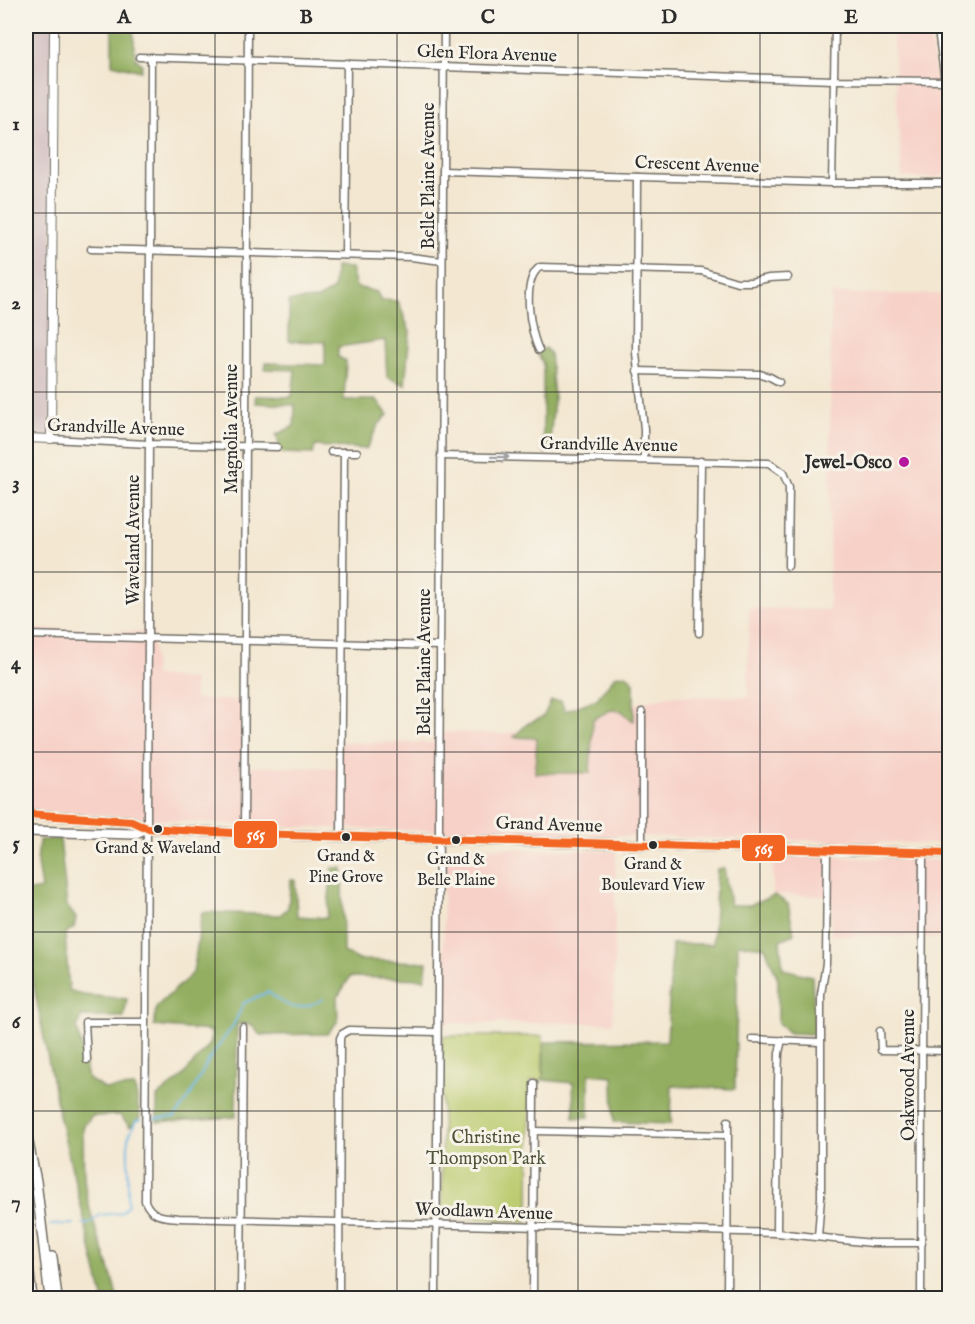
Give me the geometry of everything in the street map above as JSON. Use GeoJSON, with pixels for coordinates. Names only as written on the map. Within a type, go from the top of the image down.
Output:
{"type":"FeatureCollection","features":[{"type":"Feature","properties":{"kind":"main road"},"geometry":{"type":"LineString","coordinates":[[939,26],[950,108]]}},
{"type":"Feature","properties":{"kind":"main road","name":"Grand Avenue"},"geometry":{"type":"LineString","coordinates":[[26,814],[132,821],[147,828],[244,833],[950,853]]}},
{"type":"Feature","properties":{"kind":"main road","name":"Grand Avenue"},"geometry":{"type":"LineString","coordinates":[[26,831],[134,834],[147,828]]}},
{"type":"Feature","properties":{"kind":"main road"},"geometry":{"type":"LineString","coordinates":[[26,1127],[29,1146]]}},
{"type":"Feature","properties":{"kind":"main road"},"geometry":{"type":"LineString","coordinates":[[26,1133],[50,1244],[57,1299]]}},
{"type":"Feature","properties":{"kind":"main road"},"geometry":{"type":"LineString","coordinates":[[36,1181],[50,1299]]}},
{"type":"Feature","properties":{"kind":"main road"},"geometry":{"type":"LineString","coordinates":[[26,1248],[29,1280]]}},
{"type":"Feature","properties":{"kind":"main road"},"geometry":{"type":"LineString","coordinates":[[26,1263],[33,1299]]}},
{"type":"Feature","properties":{"kind":"street"},"geometry":{"type":"LineString","coordinates":[[51,439],[54,26]]}},
{"type":"Feature","properties":{"kind":"street","name":"Magnolia Avenue"},"geometry":{"type":"LineString","coordinates":[[244,833],[248,26]]}},
{"type":"Feature","properties":{"kind":"street","name":"Belle Plaine Avenue"},"geometry":{"type":"LineString","coordinates":[[436,1299],[444,26]]}},
{"type":"Feature","properties":{"kind":"street"},"geometry":{"type":"LineString","coordinates":[[832,183],[835,26]]}},
{"type":"Feature","properties":{"kind":"street","name":"Glen Flora Avenue"},"geometry":{"type":"LineString","coordinates":[[139,57],[834,80],[948,81]]}},
{"type":"Feature","properties":{"kind":"street","name":"Waveland Avenue"},"geometry":{"type":"LineString","coordinates":[[151,57],[145,1201],[151,1211]]}},
{"type":"Feature","properties":{"kind":"street"},"geometry":{"type":"LineString","coordinates":[[345,255],[346,63]]}},
{"type":"Feature","properties":{"kind":"street","name":"Crescent Avenue"},"geometry":{"type":"LineString","coordinates":[[443,171],[832,183],[950,183]]}},
{"type":"Feature","properties":{"kind":"street"},"geometry":{"type":"LineString","coordinates":[[637,177],[638,371],[644,429],[644,459]]}},
{"type":"Feature","properties":{"kind":"street"},"geometry":{"type":"LineString","coordinates":[[90,249],[411,257],[442,261]]}},
{"type":"Feature","properties":{"kind":"street"},"geometry":{"type":"LineString","coordinates":[[538,350],[533,339],[530,320],[530,282],[535,271],[546,266],[701,271],[737,282],[788,277]]}},
{"type":"Feature","properties":{"kind":"street"},"geometry":{"type":"LineString","coordinates":[[638,371],[760,374],[779,382]]}},
{"type":"Feature","properties":{"kind":"street","name":"Grandville Avenue"},"geometry":{"type":"LineString","coordinates":[[26,438],[277,447]]}},
{"type":"Feature","properties":{"kind":"street"},"geometry":{"type":"LineString","coordinates":[[331,452],[357,452]]}},
{"type":"Feature","properties":{"kind":"street"},"geometry":{"type":"LineString","coordinates":[[341,836],[344,452]]}},
{"type":"Feature","properties":{"kind":"street","name":"Grandville Avenue"},"geometry":{"type":"LineString","coordinates":[[441,456],[644,459],[765,463],[776,466],[783,473],[789,487],[788,566]]}},
{"type":"Feature","properties":{"kind":"street"},"geometry":{"type":"LineString","coordinates":[[699,633],[700,461]]}},
{"type":"Feature","properties":{"kind":"street"},"geometry":{"type":"LineString","coordinates":[[26,635],[440,646]]}},
{"type":"Feature","properties":{"kind":"street"},"geometry":{"type":"LineString","coordinates":[[642,712],[642,844]]}},
{"type":"Feature","properties":{"kind":"street"},"geometry":{"type":"LineString","coordinates":[[818,1237],[821,1197],[821,994],[826,963],[828,849]]}},
{"type":"Feature","properties":{"kind":"street","name":"Oakwood Avenue"},"geometry":{"type":"LineString","coordinates":[[921,1299],[922,852]]}},
{"type":"Feature","properties":{"kind":"street"},"geometry":{"type":"LineString","coordinates":[[87,1060],[85,1022],[146,1022]]}},
{"type":"Feature","properties":{"kind":"street"},"geometry":{"type":"LineString","coordinates":[[241,1299],[243,1027]]}},
{"type":"Feature","properties":{"kind":"street"},"geometry":{"type":"LineString","coordinates":[[339,1299],[340,1038],[345,1031],[349,1030],[437,1032]]}},
{"type":"Feature","properties":{"kind":"street"},"geometry":{"type":"LineString","coordinates":[[880,1031],[881,1050],[950,1051]]}},
{"type":"Feature","properties":{"kind":"street"},"geometry":{"type":"LineString","coordinates":[[752,1039],[820,1042]]}},
{"type":"Feature","properties":{"kind":"street"},"geometry":{"type":"LineString","coordinates":[[777,1233],[778,1082],[782,1040]]}},
{"type":"Feature","properties":{"kind":"street"},"geometry":{"type":"LineString","coordinates":[[533,1299],[534,1083]]}},
{"type":"Feature","properties":{"kind":"street"},"geometry":{"type":"LineString","coordinates":[[727,1299],[728,1121]]}},
{"type":"Feature","properties":{"kind":"street"},"geometry":{"type":"LineString","coordinates":[[534,1131],[728,1135]]}},
{"type":"Feature","properties":{"kind":"street","name":"Woodlawn Avenue"},"geometry":{"type":"LineString","coordinates":[[151,1211],[161,1216],[242,1220],[777,1233],[872,1243],[922,1243]]}},
{"type":"Feature","properties":{"kind":"shaded area"},"geometry":{"type":"Polygon","coordinates":[[[26,26],[54,26],[51,439],[26,439],[26,26]]]}},
{"type":"Feature","properties":{"kind":"shaded area"},"geometry":{"type":"Polygon","coordinates":[[[892,26],[929,26],[947,164],[945,173],[937,178],[902,178],[892,26]]]}},
{"type":"Feature","properties":{"kind":"shaded area"},"geometry":{"type":"Polygon","coordinates":[[[831,294],[949,294],[949,844],[256,826],[26,810],[26,629],[153,632],[154,676],[194,680],[194,699],[248,701],[248,766],[337,768],[337,742],[434,743],[434,732],[505,734],[670,696],[748,697],[749,608],[829,610],[831,294]]]}},
{"type":"Feature","properties":{"kind":"shaded area"},"geometry":{"type":"Polygon","coordinates":[[[455,847],[616,851],[613,1023],[444,1023],[443,860],[445,853],[455,847]]]}},
{"type":"Feature","properties":{"kind":"shaded area"},"geometry":{"type":"Polygon","coordinates":[[[773,855],[949,861],[949,938],[831,935],[831,896],[773,894],[773,855]]]}},
{"type":"Feature","properties":{"kind":"green space"},"geometry":{"type":"Polygon","coordinates":[[[112,26],[133,26],[135,57],[142,65],[141,71],[112,64],[112,26]]]}},
{"type":"Feature","properties":{"kind":"green space"},"geometry":{"type":"Polygon","coordinates":[[[335,267],[351,268],[356,287],[377,292],[380,300],[398,301],[410,332],[405,385],[387,377],[385,340],[338,347],[338,357],[346,361],[344,400],[377,400],[388,415],[379,424],[366,449],[315,446],[313,454],[282,453],[276,435],[294,426],[295,405],[256,403],[255,396],[292,397],[295,370],[265,369],[266,363],[325,365],[325,342],[289,341],[289,301],[318,299],[334,289],[335,267]]]}},
{"type":"Feature","properties":{"kind":"green space"},"geometry":{"type":"Polygon","coordinates":[[[545,348],[550,353],[554,398],[549,453],[545,453],[543,441],[543,364],[538,354],[545,348]]]}},
{"type":"Feature","properties":{"kind":"green space"},"geometry":{"type":"Polygon","coordinates":[[[626,674],[634,682],[634,721],[622,711],[611,710],[593,719],[590,773],[535,773],[537,738],[514,737],[527,724],[543,717],[551,701],[561,701],[565,711],[597,699],[615,676],[626,674]]]}},
{"type":"Feature","properties":{"kind":"green space"},"geometry":{"type":"Polygon","coordinates":[[[60,839],[67,906],[76,918],[74,928],[65,933],[69,990],[83,995],[127,999],[124,1017],[81,1017],[77,1027],[88,1079],[105,1089],[135,1087],[140,1117],[130,1127],[120,1115],[92,1116],[83,1127],[86,1192],[117,1298],[103,1298],[59,1115],[26,946],[26,892],[41,889],[37,863],[39,840],[60,839]]]}},
{"type":"Feature","properties":{"kind":"green space"},"geometry":{"type":"Polygon","coordinates":[[[332,868],[342,868],[343,952],[358,960],[427,962],[425,979],[350,977],[337,998],[338,1021],[327,1034],[260,1035],[251,1024],[237,1024],[236,1117],[157,1122],[157,1097],[180,1079],[211,1043],[211,1031],[154,1026],[156,1007],[193,973],[202,912],[280,915],[288,908],[291,880],[295,880],[297,916],[327,918],[332,868]]]}},
{"type":"Feature","properties":{"kind":"green space"},"geometry":{"type":"Polygon","coordinates":[[[724,868],[730,905],[750,905],[775,895],[788,904],[794,934],[780,940],[783,969],[812,976],[815,1034],[789,1033],[778,1023],[778,979],[765,947],[738,944],[735,1089],[672,1086],[671,1124],[614,1122],[613,1076],[589,1074],[589,1117],[574,1118],[573,1083],[543,1080],[544,1042],[667,1041],[672,944],[713,944],[717,869],[724,868]]]}},
{"type":"Feature","properties":{"kind":"green space","name":"Christine Thompson Park"},"geometry":{"type":"Polygon","coordinates":[[[442,1036],[543,1036],[543,1080],[530,1081],[529,1217],[527,1221],[442,1217],[442,1036]]]}},
{"type":"Feature","properties":{"kind":"waterway"},"geometry":{"type":"LineString","coordinates":[[147,1119],[175,1117],[189,1098],[209,1059],[233,1026],[244,1003],[268,992],[294,1007],[307,1006],[323,999]]}},
{"type":"Feature","properties":{"kind":"waterway"},"geometry":{"type":"LineString","coordinates":[[83,1224],[89,1224],[100,1215],[121,1213],[128,1205],[128,1138],[136,1121],[141,1120]]}},
{"type":"Feature","properties":{"kind":"waterway"},"geometry":{"type":"LineString","coordinates":[[50,1225],[74,1224]]}},
{"type":"Feature","properties":{"kind":"transit line","name":"565"},"geometry":{"type":"LineString","coordinates":[[26,814],[132,821],[147,828],[250,834],[950,853]]}},
{"type":"Feature","properties":{"kind":"place","name":"Jewel-Osco"},"geometry":{"type":"Point","coordinates":[904,462]}},
{"type":"Feature","properties":{"kind":"place","name":"Grand & Waveland"},"geometry":{"type":"Point","coordinates":[158,829]}},
{"type":"Feature","properties":{"kind":"place","name":"Grand & Pine Grove"},"geometry":{"type":"Point","coordinates":[346,837]}},
{"type":"Feature","properties":{"kind":"place","name":"Grand & Belle Plaine"},"geometry":{"type":"Point","coordinates":[456,840]}},
{"type":"Feature","properties":{"kind":"place","name":"Grand & Boulevard View"},"geometry":{"type":"Point","coordinates":[653,845]}}]}
